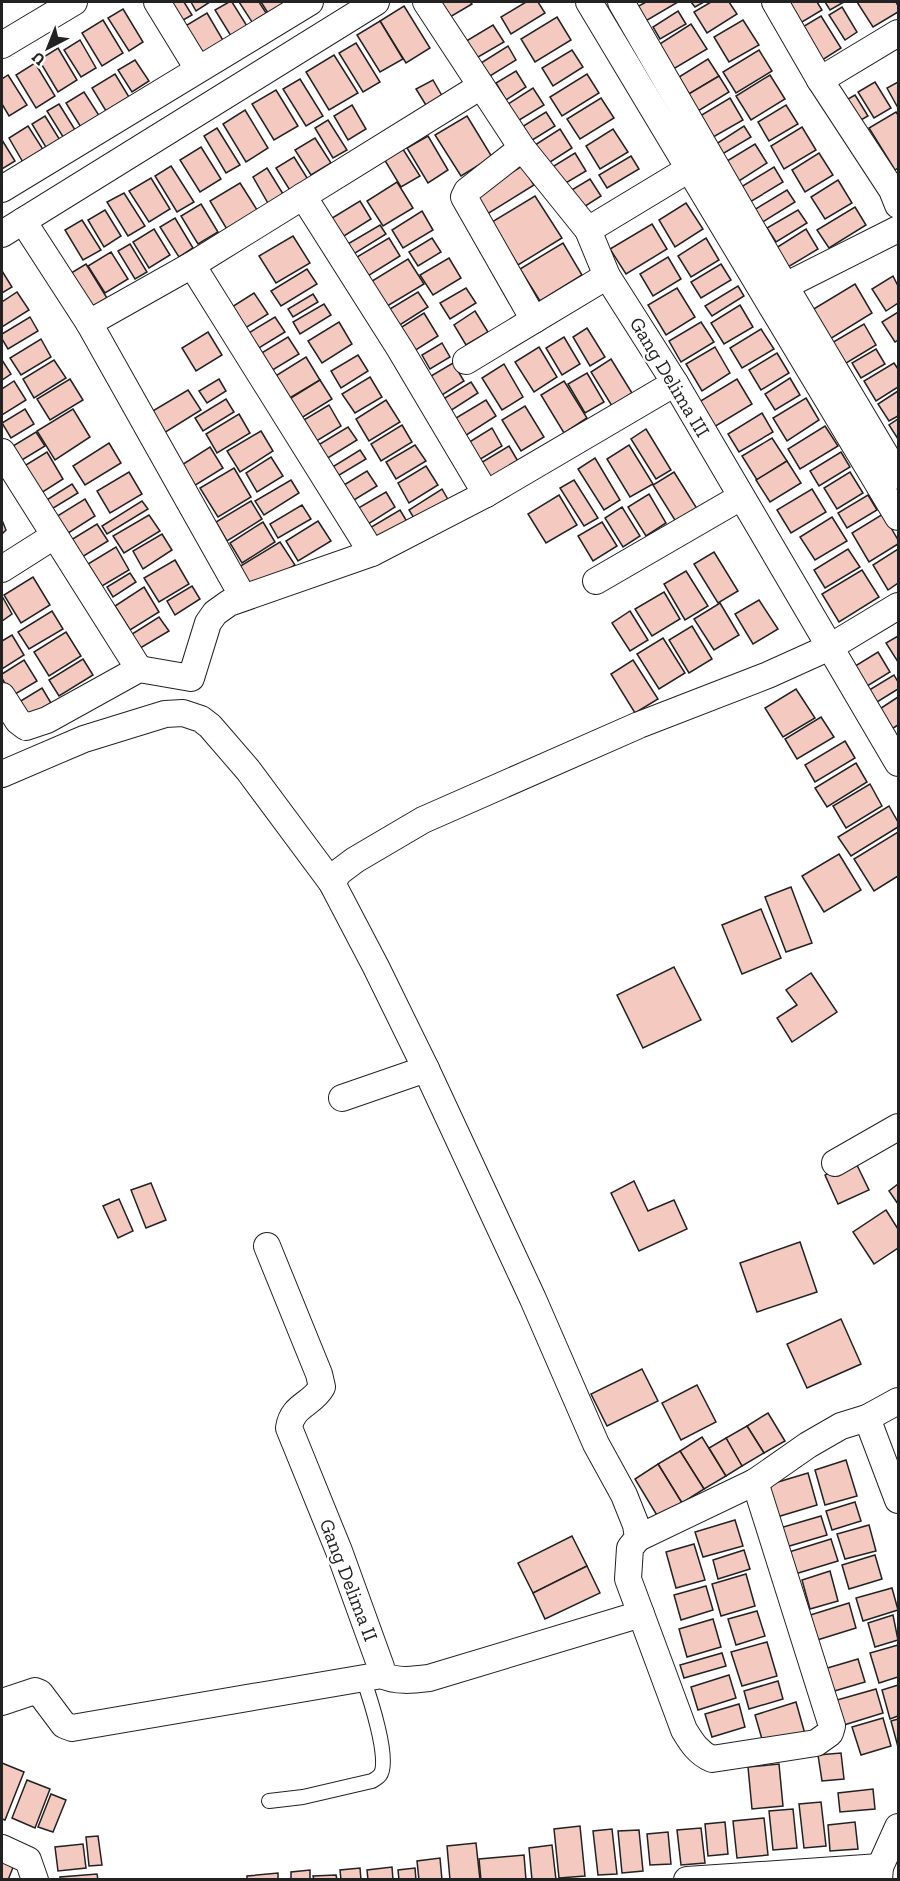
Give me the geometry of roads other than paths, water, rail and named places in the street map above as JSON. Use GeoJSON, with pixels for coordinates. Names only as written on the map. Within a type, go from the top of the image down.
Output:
{"type":"FeatureCollection","features":[{"type":"Feature","properties":{"kind":"street"},"geometry":{"type":"LineString","coordinates":[[2,45],[74,2]]}},
{"type":"Feature","properties":{"kind":"street"},"geometry":{"type":"LineString","coordinates":[[157,2],[198,69]]}},
{"type":"Feature","properties":{"kind":"street"},"geometry":{"type":"LineString","coordinates":[[2,189],[310,2]]}},
{"type":"Feature","properties":{"kind":"street"},"geometry":{"type":"LineString","coordinates":[[243,597],[89,323],[12,227],[376,2]]}},
{"type":"Feature","properties":{"kind":"street","name":"Gang Delima III"},"geometry":{"type":"LineString","coordinates":[[426,2],[522,148],[588,230],[607,276],[675,383],[898,763]]}},
{"type":"Feature","properties":{"kind":"street"},"geometry":{"type":"LineString","coordinates":[[589,2],[898,517]]}},
{"type":"Feature","properties":{"kind":"street"},"geometry":{"type":"LineString","coordinates":[[621,2],[898,476]]}},
{"type":"Feature","properties":{"kind":"street"},"geometry":{"type":"LineString","coordinates":[[775,2],[820,80],[896,194]]}},
{"type":"Feature","properties":{"kind":"street"},"geometry":{"type":"LineString","coordinates":[[820,80],[898,33]]}},
{"type":"Feature","properties":{"kind":"street"},"geometry":{"type":"LineString","coordinates":[[89,323],[192,265],[481,86]]}},
{"type":"Feature","properties":{"kind":"street"},"geometry":{"type":"LineString","coordinates":[[522,148],[467,191],[464,196],[534,320]]}},
{"type":"Feature","properties":{"kind":"street"},"geometry":{"type":"LineString","coordinates":[[588,230],[689,169]]}},
{"type":"Feature","properties":{"kind":"street"},"geometry":{"type":"LineString","coordinates":[[303,196],[400,349],[486,494]]}},
{"type":"Feature","properties":{"kind":"street"},"geometry":{"type":"LineString","coordinates":[[785,286],[898,229]]}},
{"type":"Feature","properties":{"kind":"street"},"geometry":{"type":"LineString","coordinates":[[192,265],[372,552]]}},
{"type":"Feature","properties":{"kind":"street"},"geometry":{"type":"LineString","coordinates":[[466,361],[607,276]]}},
{"type":"Feature","properties":{"kind":"street"},"geometry":{"type":"LineString","coordinates":[[183,713],[208,623],[215,613],[229,603],[372,552],[486,494],[675,383]]}},
{"type":"Feature","properties":{"kind":"street"},"geometry":{"type":"LineString","coordinates":[[2,452],[139,669]]}},
{"type":"Feature","properties":{"kind":"street"},"geometry":{"type":"LineString","coordinates":[[596,581],[741,497]]}},
{"type":"Feature","properties":{"kind":"street"},"geometry":{"type":"LineString","coordinates":[[2,569],[54,536]]}},
{"type":"Feature","properties":{"kind":"street"},"geometry":{"type":"LineString","coordinates":[[332,883],[339,872],[355,860],[423,820],[639,725],[768,675],[830,647],[898,606]]}},
{"type":"Feature","properties":{"kind":"street"},"geometry":{"type":"LineString","coordinates":[[2,696],[18,721],[26,727],[34,726],[139,669],[191,678]]}},
{"type":"Feature","properties":{"kind":"street"},"geometry":{"type":"LineString","coordinates":[[2,774],[84,739],[165,714],[183,713],[201,719],[248,770],[332,883],[426,1069],[533,1299],[596,1444],[624,1496],[636,1525],[638,1538]]}},
{"type":"Feature","properties":{"kind":"street"},"geometry":{"type":"LineString","coordinates":[[342,1098],[426,1069]]}},
{"type":"Feature","properties":{"kind":"street"},"geometry":{"type":"LineString","coordinates":[[835,1163],[898,1126]]}},
{"type":"Feature","properties":{"kind":"street","name":"Gang Delima II"},"geometry":{"type":"LineString","coordinates":[[267,1246],[319,1374],[322,1387],[317,1396],[298,1409],[290,1418],[289,1428],[339,1551],[381,1667],[373,1676]]}},
{"type":"Feature","properties":{"kind":"street"},"geometry":{"type":"LineString","coordinates":[[755,1482],[832,1726],[830,1733],[816,1743],[712,1759],[702,1754],[684,1730],[628,1579],[630,1548],[638,1538],[755,1482],[841,1426],[867,1418],[898,1401]]}},
{"type":"Feature","properties":{"kind":"street"},"geometry":{"type":"LineString","coordinates":[[867,1418],[898,1500]]}},
{"type":"Feature","properties":{"kind":"street"},"geometry":{"type":"LineString","coordinates":[[2,1702],[35,1691],[40,1694],[64,1725],[72,1728],[373,1676],[413,1680],[429,1678],[641,1614]]}},
{"type":"Feature","properties":{"kind":"street"},"geometry":{"type":"LineString","coordinates":[[694,1879],[880,1873],[898,1827]]}},
{"type":"Feature","properties":{"kind":"street"},"geometry":{"type":"LineString","coordinates":[[2,1848],[28,1860],[35,1880]]}},
{"type":"Feature","properties":{"kind":"lane"},"geometry":{"type":"LineString","coordinates":[[269,1801],[303,1797],[372,1781],[380,1775],[383,1767],[373,1676]]}}]}
